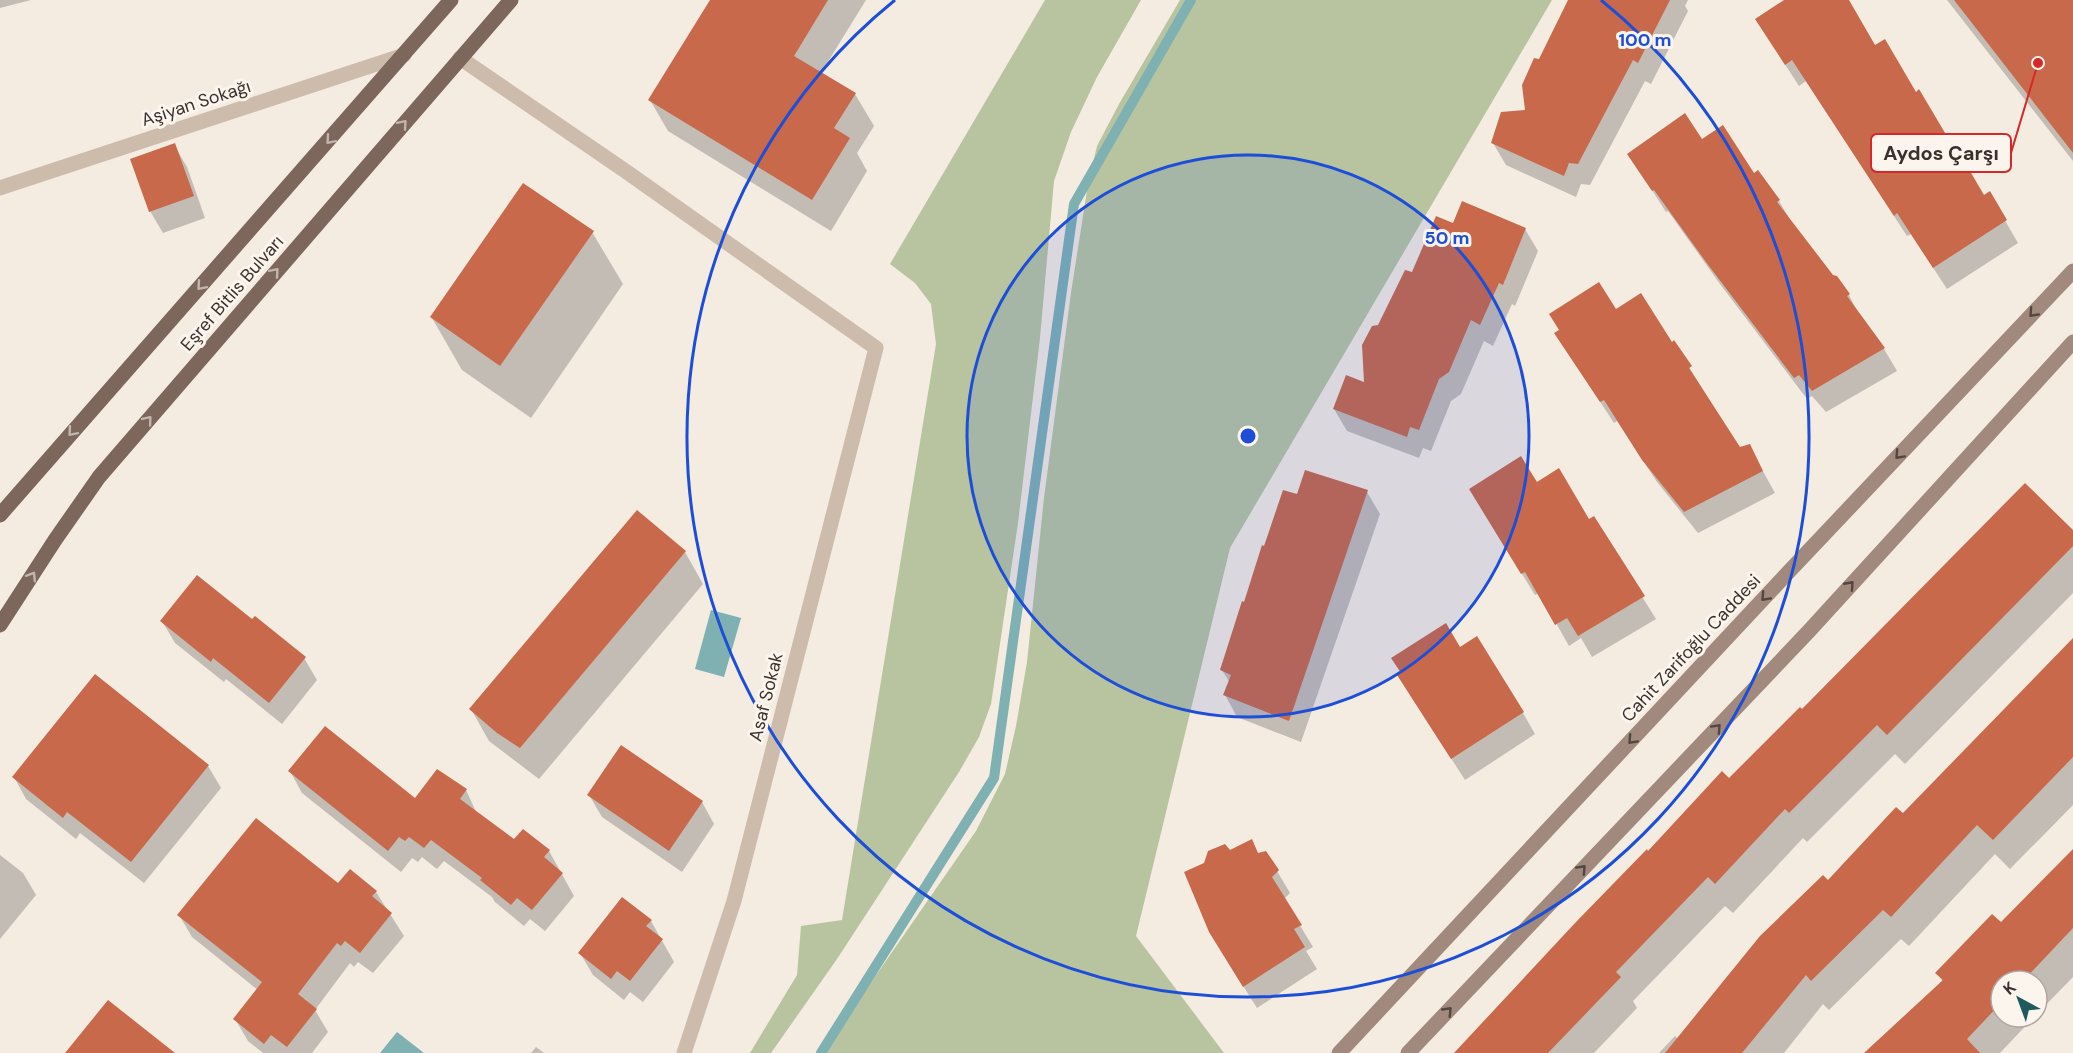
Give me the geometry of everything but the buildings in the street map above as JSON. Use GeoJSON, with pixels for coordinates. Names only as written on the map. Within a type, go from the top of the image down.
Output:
{"type":"FeatureCollection","features":[{"type":"Feature","properties":{"kind":"main road","name":"Eşref Bitlis Bulvarı"},"geometry":{"type":"LineString","coordinates":[[0,514],[451,0]]}},
{"type":"Feature","properties":{"kind":"main road","name":"Eşref Bitlis Bulvarı"},"geometry":{"type":"LineString","coordinates":[[0,625],[99,477],[511,0]]}},
{"type":"Feature","properties":{"kind":"main road","name":"Cahit Zarifoğlu Caddesi"},"geometry":{"type":"LineString","coordinates":[[1339,1053],[2073,271]]}},
{"type":"Feature","properties":{"kind":"main road"},"geometry":{"type":"LineString","coordinates":[[1408,1053],[1801,639],[2073,342]]}},
{"type":"Feature","properties":{"kind":"street","name":"Aşiyan Sokağı"},"geometry":{"type":"LineString","coordinates":[[0,188],[404,55]]}},
{"type":"Feature","properties":{"kind":"street","name":"Asaf Sokak"},"geometry":{"type":"LineString","coordinates":[[460,58],[624,170],[876,348],[734,901],[684,1053]]}},
{"type":"Feature","properties":{"kind":"green space"},"geometry":{"type":"Polygon","coordinates":[[[1045,0],[1141,0],[1097,77],[1071,132],[1054,181],[1040,338],[1018,523],[991,704],[979,737],[959,772],[837,959],[771,1053],[750,1053],[797,975],[801,926],[842,920],[936,344],[931,304],[915,283],[890,264],[1045,0]]]}},
{"type":"Feature","properties":{"kind":"green space"},"geometry":{"type":"Polygon","coordinates":[[[1180,0],[1552,0],[1230,548],[1136,936],[1224,1053],[822,1053],[976,831],[1005,774],[1027,662],[1044,498],[1088,184],[1097,146],[1180,0]]]}},
{"type":"Feature","properties":{"kind":"water"},"geometry":{"type":"Polygon","coordinates":[[[711,610],[741,618],[724,677],[695,669],[711,610]]]}},
{"type":"Feature","properties":{"kind":"water"},"geometry":{"type":"Polygon","coordinates":[[[397,1032],[424,1053],[380,1053],[397,1032]]]}},
{"type":"Feature","properties":{"kind":"waterway"},"geometry":{"type":"LineString","coordinates":[[821,1053],[994,778],[1074,204],[1191,0]]}},
{"type":"Feature","properties":{"kind":"place","name":"Aydos Çarşı"},"geometry":{"type":"Point","coordinates":[2038,63]}}]}
